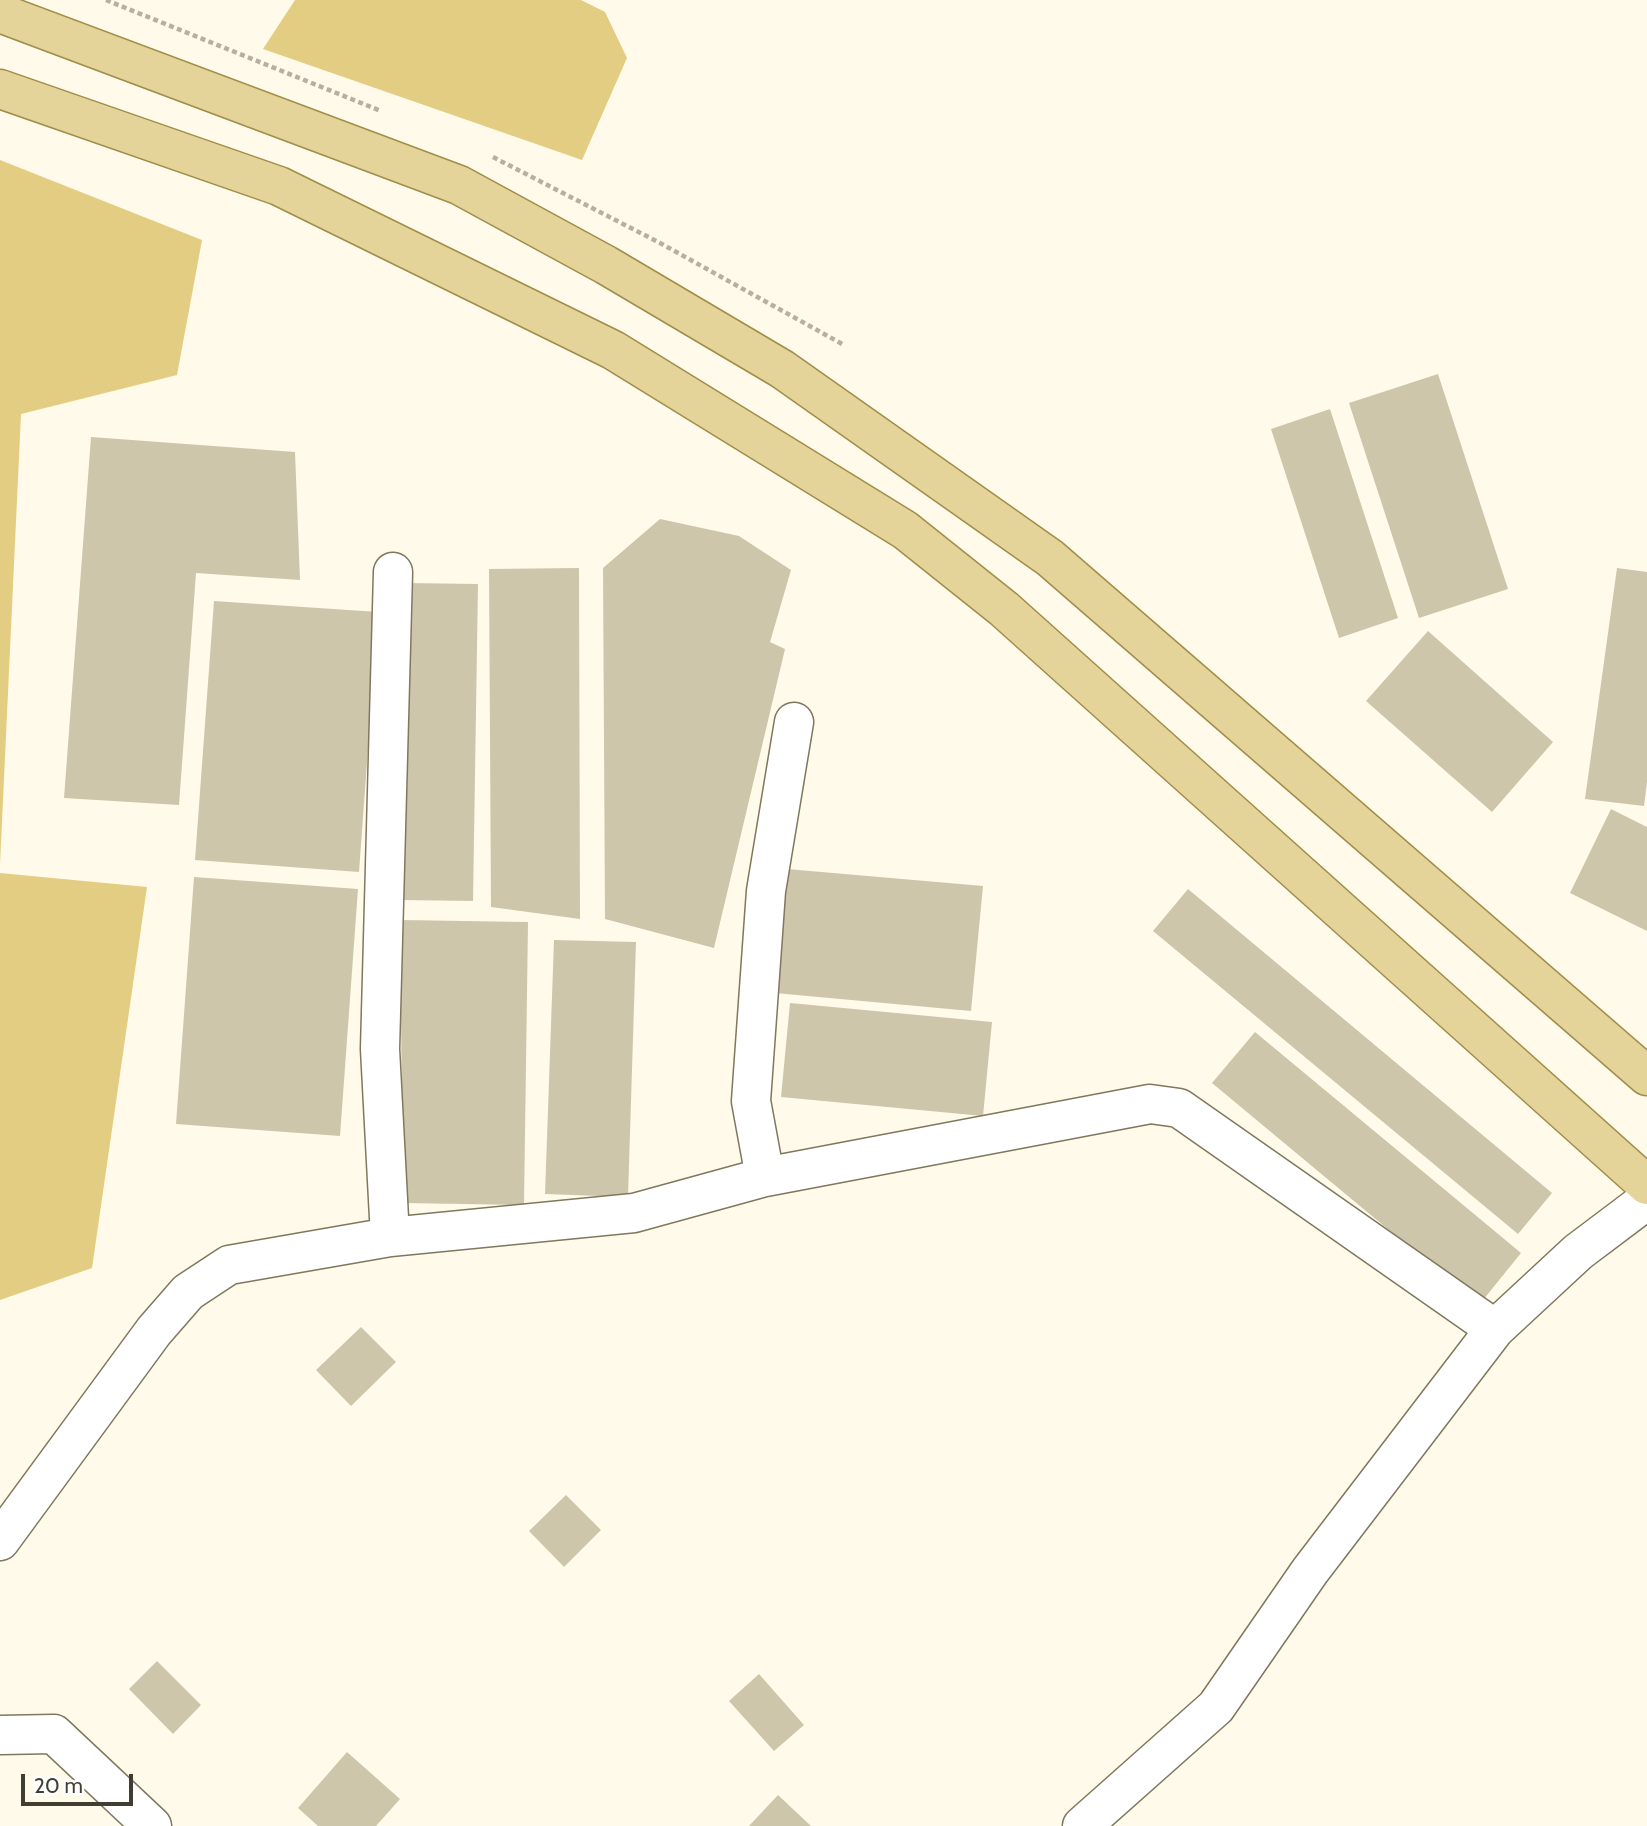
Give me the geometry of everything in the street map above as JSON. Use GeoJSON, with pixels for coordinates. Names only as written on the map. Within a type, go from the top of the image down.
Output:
{"type":"FeatureCollection","features":[{"type":"Feature","properties":{"kind":"main road"},"geometry":{"type":"LineString","coordinates":[[0,13],[459,185],[606,265],[782,369],[1050,558],[1647,1076]]}},
{"type":"Feature","properties":{"kind":"main road"},"geometry":{"type":"LineString","coordinates":[[0,89],[279,186],[316,204],[613,350],[905,530],[1004,609],[1647,1185]]}},
{"type":"Feature","properties":{"kind":"street"},"geometry":{"type":"LineString","coordinates":[[390,1237],[380,1049],[393,572]]}},
{"type":"Feature","properties":{"kind":"street"},"geometry":{"type":"LineString","coordinates":[[765,1177],[751,1101],[766,891],[794,722]]}},
{"type":"Feature","properties":{"kind":"street"},"geometry":{"type":"LineString","coordinates":[[0,1541],[154,1331],[188,1292],[229,1265],[390,1237],[634,1213],[765,1177],[1150,1104],[1179,1108],[1495,1329]]}},
{"type":"Feature","properties":{"kind":"street"},"geometry":{"type":"LineString","coordinates":[[1082,1826],[1216,1707],[1310,1571],[1495,1329],[1578,1252],[1647,1200]]}},
{"type":"Feature","properties":{"kind":"street"},"geometry":{"type":"LineString","coordinates":[[0,1735],[54,1734],[152,1826]]}},
{"type":"Feature","properties":{"kind":"shaded area"},"geometry":{"type":"Polygon","coordinates":[[[295,0],[581,0],[605,12],[627,58],[582,160],[263,49],[295,0]]]}},
{"type":"Feature","properties":{"kind":"shaded area"},"geometry":{"type":"Polygon","coordinates":[[[0,160],[202,240],[177,375],[21,414],[0,864],[0,160]]]}},
{"type":"Feature","properties":{"kind":"shaded area"},"geometry":{"type":"Polygon","coordinates":[[[0,873],[147,887],[92,1268],[0,1300],[0,873]]]}},
{"type":"Feature","properties":{"kind":"building"},"geometry":{"type":"Polygon","coordinates":[[[1438,374],[1508,589],[1419,618],[1349,403],[1438,374]]]}},
{"type":"Feature","properties":{"kind":"building"},"geometry":{"type":"Polygon","coordinates":[[[1330,409],[1398,618],[1339,638],[1271,429],[1330,409]]]}},
{"type":"Feature","properties":{"kind":"building"},"geometry":{"type":"Polygon","coordinates":[[[91,437],[295,452],[300,580],[196,573],[179,805],[64,798],[91,437]]]}},
{"type":"Feature","properties":{"kind":"building"},"geometry":{"type":"Polygon","coordinates":[[[660,519],[739,536],[791,570],[770,642],[785,649],[714,948],[605,919],[603,568],[660,519]]]}},
{"type":"Feature","properties":{"kind":"building"},"geometry":{"type":"Polygon","coordinates":[[[579,568],[580,919],[491,907],[489,569],[579,568]]]}},
{"type":"Feature","properties":{"kind":"building"},"geometry":{"type":"Polygon","coordinates":[[[1617,568],[1647,572],[1647,782],[1644,806],[1585,799],[1617,568]]]}},
{"type":"Feature","properties":{"kind":"building"},"geometry":{"type":"Polygon","coordinates":[[[405,583],[478,584],[473,901],[401,900],[405,583]]]}},
{"type":"Feature","properties":{"kind":"building"},"geometry":{"type":"Polygon","coordinates":[[[214,601],[378,612],[359,872],[195,860],[214,601]]]}},
{"type":"Feature","properties":{"kind":"building"},"geometry":{"type":"Polygon","coordinates":[[[1428,631],[1553,742],[1492,812],[1366,701],[1428,631]]]}},
{"type":"Feature","properties":{"kind":"building"},"geometry":{"type":"Polygon","coordinates":[[[1611,809],[1647,827],[1647,931],[1570,893],[1611,809]]]}},
{"type":"Feature","properties":{"kind":"building"},"geometry":{"type":"Polygon","coordinates":[[[787,869],[983,886],[971,1011],[775,993],[787,869]]]}},
{"type":"Feature","properties":{"kind":"building"},"geometry":{"type":"Polygon","coordinates":[[[194,877],[358,889],[340,1136],[176,1124],[194,877]]]}},
{"type":"Feature","properties":{"kind":"building"},"geometry":{"type":"Polygon","coordinates":[[[1188,889],[1552,1193],[1518,1234],[1153,931],[1188,889]]]}},
{"type":"Feature","properties":{"kind":"building"},"geometry":{"type":"Polygon","coordinates":[[[400,920],[528,922],[524,1205],[403,1203],[400,920]]]}},
{"type":"Feature","properties":{"kind":"building"},"geometry":{"type":"Polygon","coordinates":[[[554,940],[636,942],[628,1197],[545,1194],[554,940]]]}},
{"type":"Feature","properties":{"kind":"building"},"geometry":{"type":"Polygon","coordinates":[[[790,1003],[992,1022],[983,1116],[781,1097],[790,1003]]]}},
{"type":"Feature","properties":{"kind":"building"},"geometry":{"type":"Polygon","coordinates":[[[1255,1032],[1521,1253],[1479,1305],[1212,1083],[1255,1032]]]}},
{"type":"Feature","properties":{"kind":"building"},"geometry":{"type":"Polygon","coordinates":[[[361,1327],[396,1362],[351,1406],[316,1370],[361,1327]]]}},
{"type":"Feature","properties":{"kind":"building"},"geometry":{"type":"Polygon","coordinates":[[[566,1495],[601,1530],[564,1567],[529,1531],[566,1495]]]}},
{"type":"Feature","properties":{"kind":"building"},"geometry":{"type":"Polygon","coordinates":[[[157,1661],[201,1705],[173,1734],[129,1689],[157,1661]]]}},
{"type":"Feature","properties":{"kind":"building"},"geometry":{"type":"Polygon","coordinates":[[[759,1674],[804,1725],[774,1751],[729,1701],[759,1674]]]}},
{"type":"Feature","properties":{"kind":"building"},"geometry":{"type":"Polygon","coordinates":[[[347,1752],[400,1799],[376,1826],[318,1826],[298,1808],[347,1752]]]}},
{"type":"Feature","properties":{"kind":"building"},"geometry":{"type":"Polygon","coordinates":[[[778,1795],[811,1826],[749,1826],[778,1795]]]}}]}
